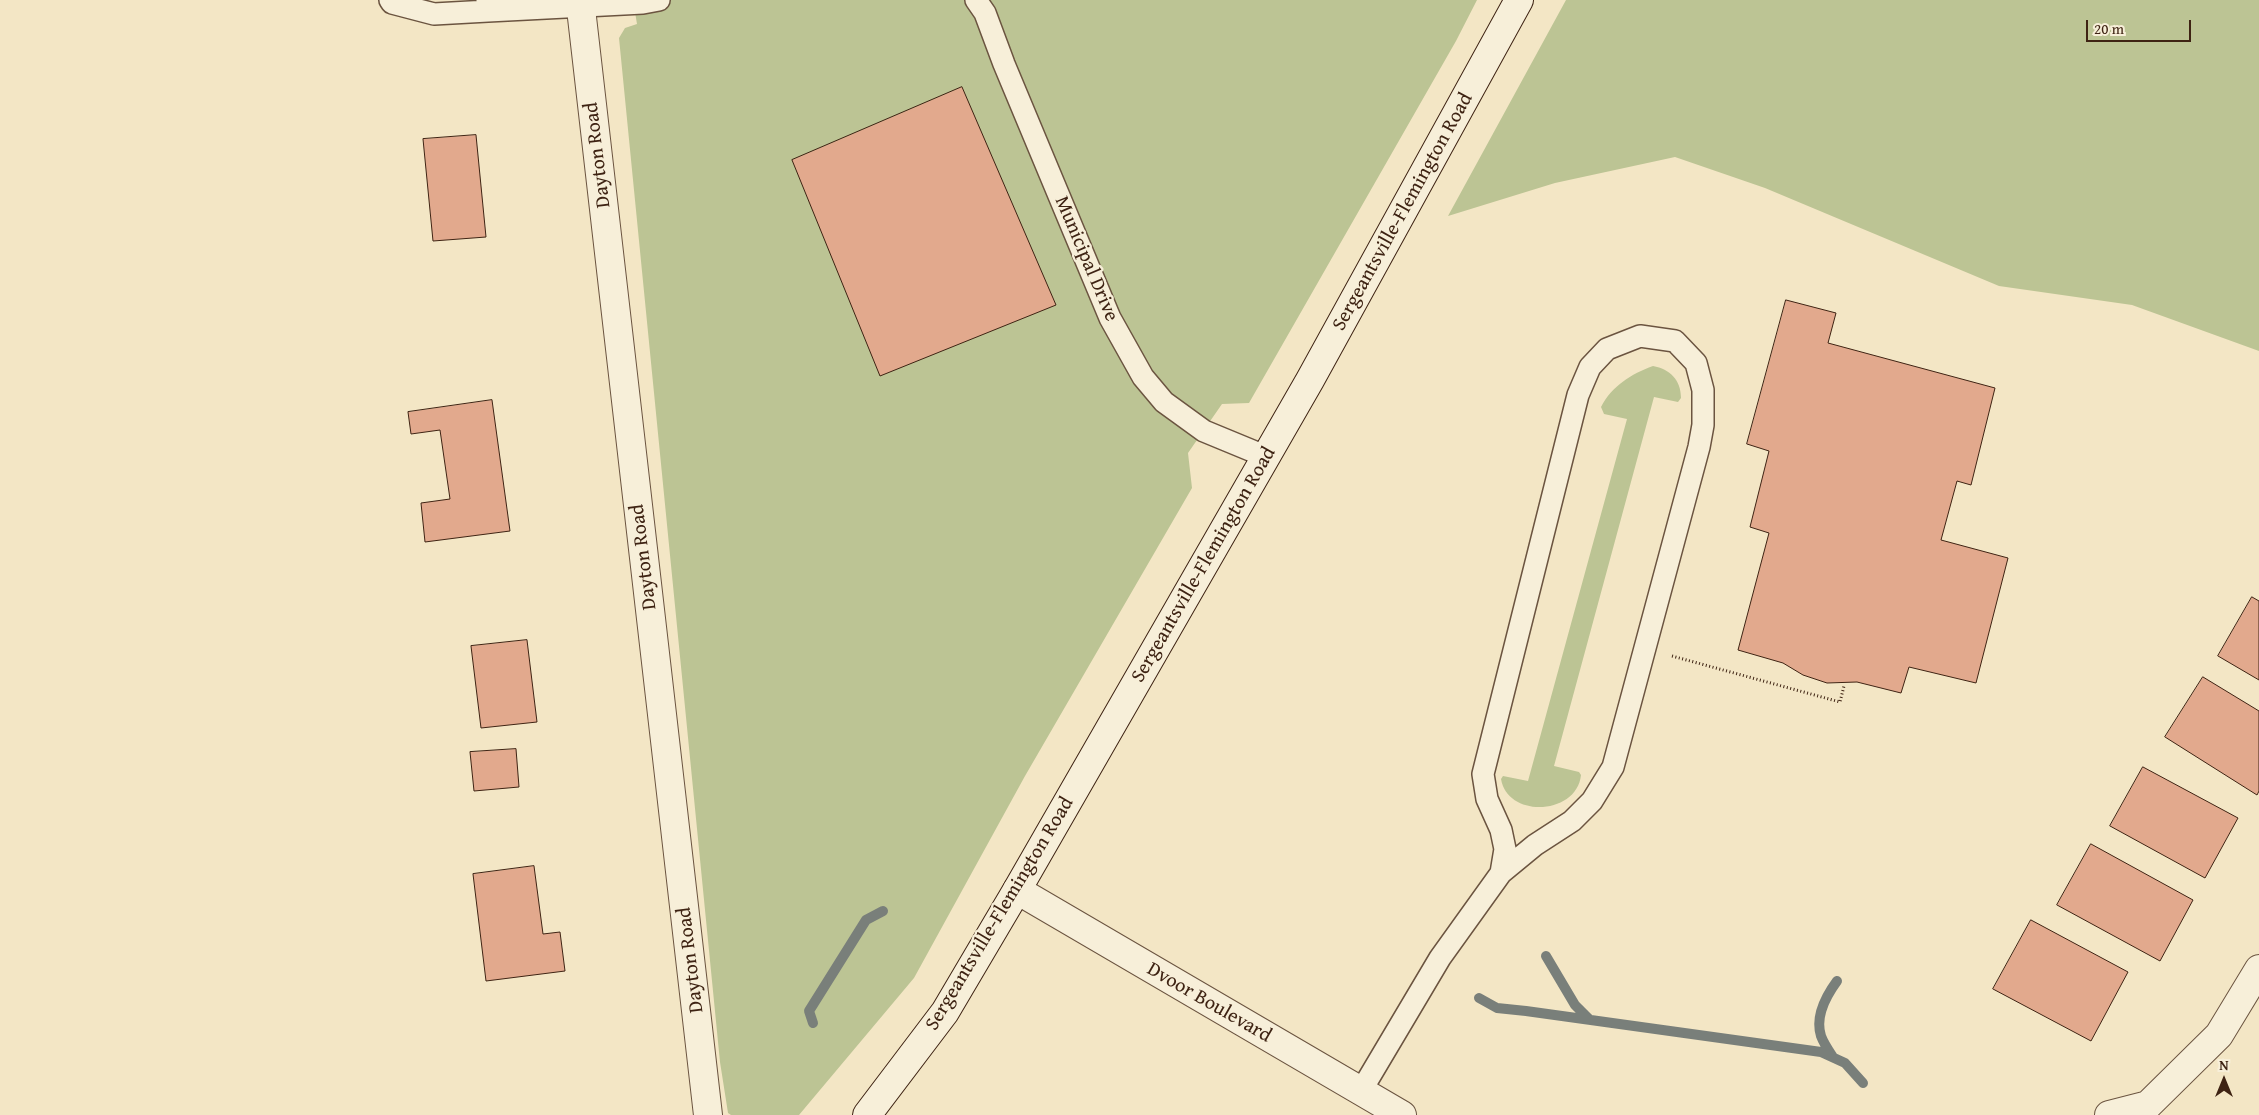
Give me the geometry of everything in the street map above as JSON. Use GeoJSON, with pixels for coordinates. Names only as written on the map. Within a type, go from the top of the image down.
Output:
{"type":"FeatureCollection","features":[{"type":"Feature","properties":{"kind":"street","name":"Sergeantsville-Flemington Road"},"geometry":{"type":"LineString","coordinates":[[867,1115],[945,1012],[1017,890],[1267,457],[1519,0]]}},
{"type":"Feature","properties":{"kind":"street","name":"Dayton Road"},"geometry":{"type":"LineString","coordinates":[[581,3],[708,1115]]}},
{"type":"Feature","properties":{"kind":"street","name":"Dvoor Boulevard"},"geometry":{"type":"LineString","coordinates":[[1017,890],[1402,1115]]}},
{"type":"Feature","properties":{"kind":"street"},"geometry":{"type":"LineString","coordinates":[[2109,1115],[2148,1105],[2219,1034],[2259,968]]}},
{"type":"Feature","properties":{"kind":"lane"},"geometry":{"type":"LineString","coordinates":[[390,0],[392,3],[434,14],[487,5],[643,3],[659,0]]}},
{"type":"Feature","properties":{"kind":"lane","name":"Municipal Drive"},"geometry":{"type":"LineString","coordinates":[[976,0],[985,13],[1004,64],[1110,318],[1143,377],[1164,402],[1204,431],[1267,457]]}},
{"type":"Feature","properties":{"kind":"lane"},"geometry":{"type":"LineString","coordinates":[[1360,1091],[1440,958],[1501,873],[1535,845],[1572,822],[1592,801],[1613,767],[1697,456],[1703,425],[1703,390],[1696,363],[1675,341],[1640,336],[1607,349],[1590,367],[1578,396],[1483,774],[1488,799],[1501,830],[1505,849],[1501,873]]}},
{"type":"Feature","properties":{"kind":"path"},"geometry":{"type":"LineString","coordinates":[[1671,656],[1840,702],[1844,686]]}},
{"type":"Feature","properties":{"kind":"green space"},"geometry":{"type":"Polygon","coordinates":[[[633,0],[1477,0],[1456,41],[1249,403],[1222,404],[1188,453],[1192,488],[1025,776],[914,978],[799,1115],[731,1115],[728,1113],[720,1062],[619,38],[625,28],[637,24],[633,0]]]}},
{"type":"Feature","properties":{"kind":"green space"},"geometry":{"type":"Polygon","coordinates":[[[1566,0],[2259,0],[2259,351],[2132,305],[1999,286],[1765,188],[1675,157],[1555,183],[1448,216],[1566,0]]]}},
{"type":"Feature","properties":{"kind":"green space"},"geometry":{"type":"Polygon","coordinates":[[[1653,366],[1665,370],[1673,376],[1679,386],[1681,398],[1678,402],[1654,397],[1554,766],[1579,772],[1581,775],[1577,788],[1568,798],[1556,804],[1542,807],[1528,806],[1516,801],[1506,792],[1501,779],[1503,776],[1528,781],[1627,419],[1604,414],[1601,407],[1616,387],[1637,373],[1653,366]]]}},
{"type":"Feature","properties":{"kind":"building"},"geometry":{"type":"Polygon","coordinates":[[[962,87],[1056,305],[880,376],[792,160],[962,87]]]}},
{"type":"Feature","properties":{"kind":"building"},"geometry":{"type":"Polygon","coordinates":[[[476,135],[486,237],[433,241],[423,139],[476,135]]]}},
{"type":"Feature","properties":{"kind":"building"},"geometry":{"type":"Polygon","coordinates":[[[1786,300],[1836,313],[1828,343],[1995,388],[1971,485],[1957,481],[1941,540],[2008,558],[1976,683],[1909,667],[1901,693],[1857,682],[1827,683],[1803,675],[1783,663],[1738,650],[1769,533],[1750,527],[1769,451],[1747,444],[1786,300]]]}},
{"type":"Feature","properties":{"kind":"building"},"geometry":{"type":"Polygon","coordinates":[[[492,400],[510,531],[425,542],[421,503],[450,499],[440,430],[411,434],[408,412],[492,400]]]}},
{"type":"Feature","properties":{"kind":"building"},"geometry":{"type":"Polygon","coordinates":[[[2252,597],[2259,601],[2259,680],[2218,656],[2252,597]]]}},
{"type":"Feature","properties":{"kind":"building"},"geometry":{"type":"Polygon","coordinates":[[[527,640],[537,722],[481,728],[471,646],[527,640]]]}},
{"type":"Feature","properties":{"kind":"building"},"geometry":{"type":"Polygon","coordinates":[[[2203,677],[2259,711],[2259,791],[2257,795],[2165,737],[2203,677]]]}},
{"type":"Feature","properties":{"kind":"building"},"geometry":{"type":"Polygon","coordinates":[[[516,749],[519,787],[474,791],[470,752],[516,749]]]}},
{"type":"Feature","properties":{"kind":"building"},"geometry":{"type":"Polygon","coordinates":[[[2143,767],[2238,818],[2205,878],[2110,826],[2143,767]]]}},
{"type":"Feature","properties":{"kind":"building"},"geometry":{"type":"Polygon","coordinates":[[[2091,844],[2193,900],[2160,961],[2057,905],[2091,844]]]}},
{"type":"Feature","properties":{"kind":"building"},"geometry":{"type":"Polygon","coordinates":[[[534,866],[543,934],[560,932],[565,971],[486,981],[473,874],[534,866]]]}},
{"type":"Feature","properties":{"kind":"building"},"geometry":{"type":"Polygon","coordinates":[[[2031,920],[2128,972],[2091,1041],[1993,989],[2031,920]]]}},
{"type":"Feature","properties":{"kind":"waterway"},"geometry":{"type":"LineString","coordinates":[[813,1023],[809,1011],[866,920],[883,911]]}},
{"type":"Feature","properties":{"kind":"waterway"},"geometry":{"type":"LineString","coordinates":[[1546,956],[1575,1005],[1590,1020]]}},
{"type":"Feature","properties":{"kind":"waterway"},"geometry":{"type":"LineString","coordinates":[[1833,1057],[1821,1036],[1819,1022],[1829,993],[1837,981]]}},
{"type":"Feature","properties":{"kind":"waterway"},"geometry":{"type":"LineString","coordinates":[[1479,998],[1497,1008],[1821,1052],[1845,1063],[1863,1083]]}}]}
